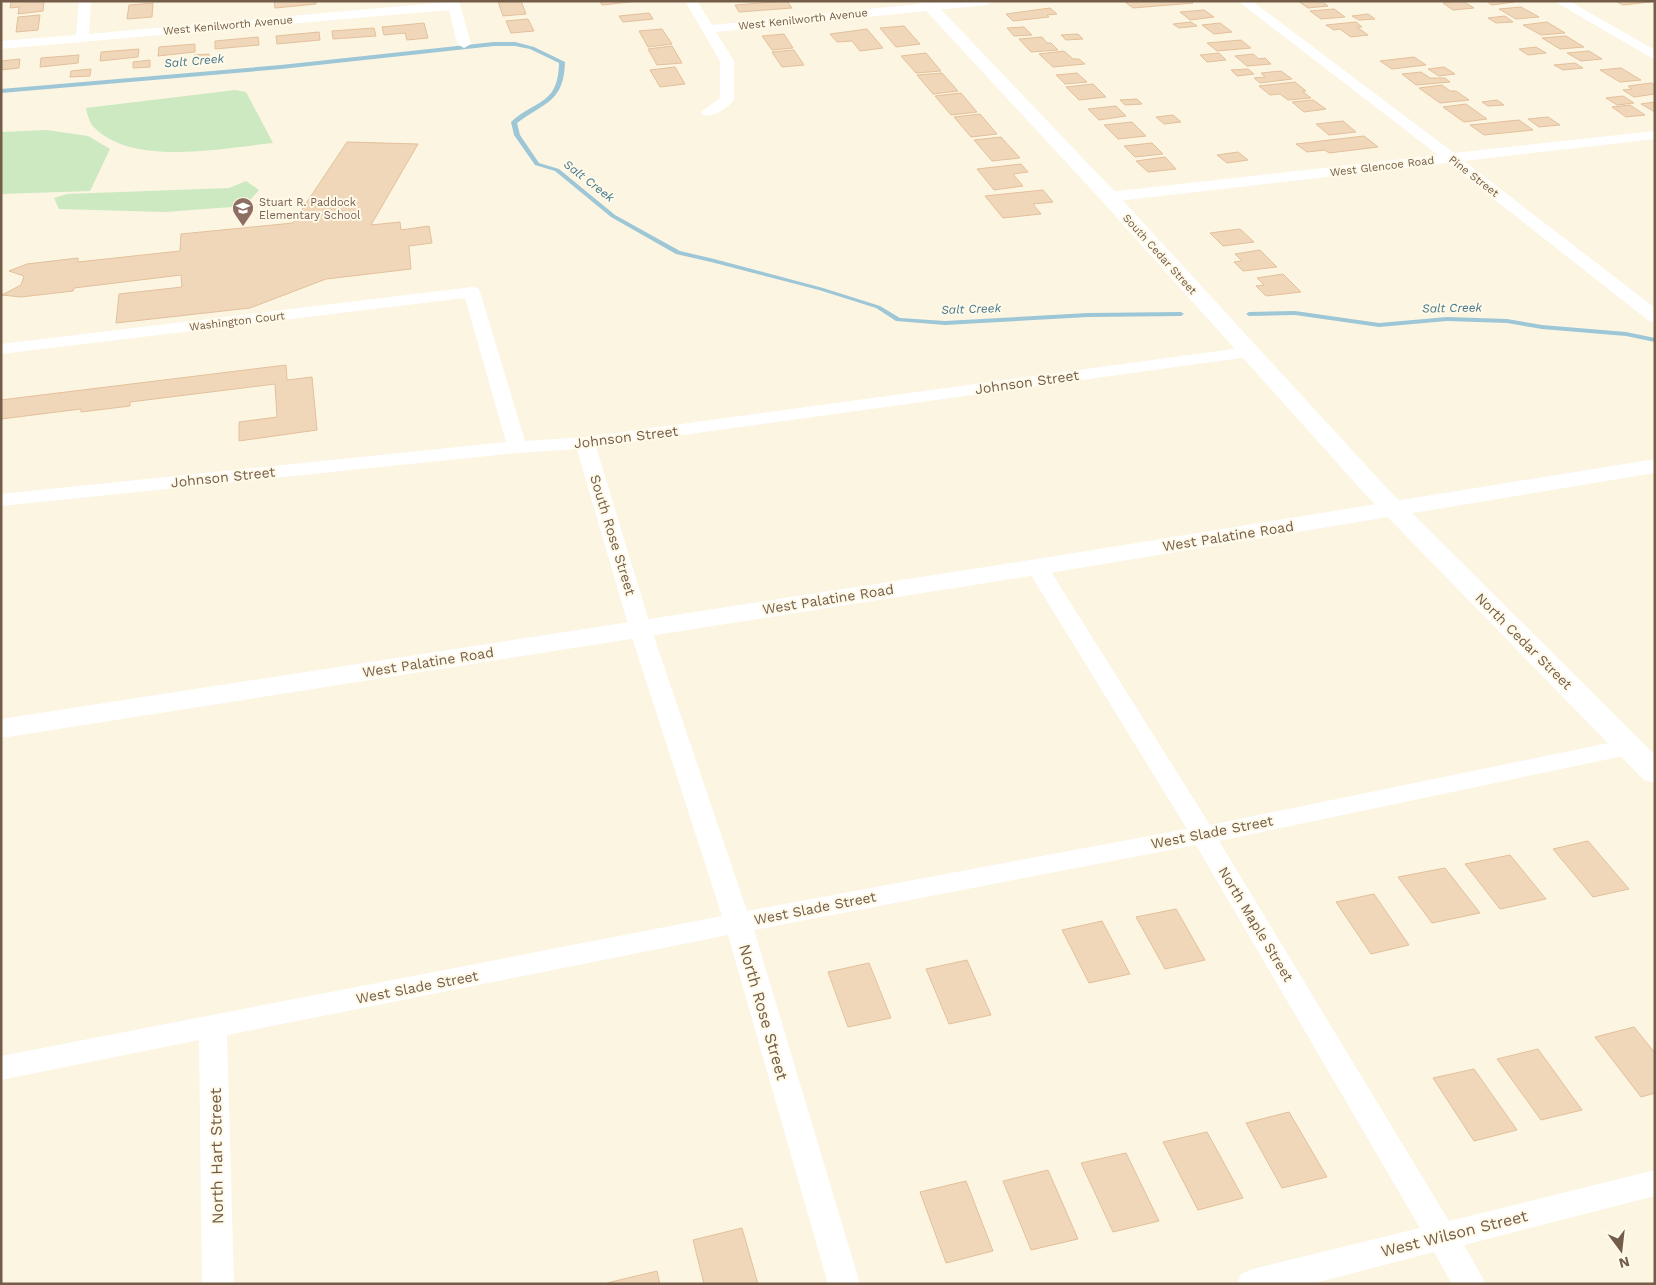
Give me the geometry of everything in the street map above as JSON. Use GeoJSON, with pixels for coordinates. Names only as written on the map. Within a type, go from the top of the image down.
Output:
{"type":"FeatureCollection","features":[{"type":"Feature","properties":{"kind":"street"},"geometry":{"type":"LineString","coordinates":[[82,38],[85,1]]}},
{"type":"Feature","properties":{"kind":"street"},"geometry":{"type":"LineString","coordinates":[[691,1],[727,61],[727,100],[708,112]]}},
{"type":"Feature","properties":{"kind":"street","name":"West Kenilworth Avenue"},"geometry":{"type":"LineString","coordinates":[[708,29],[927,4],[987,1]]}},
{"type":"Feature","properties":{"kind":"street","name":"Pine Street"},"geometry":{"type":"LineString","coordinates":[[1244,1],[1451,158],[1655,317]]}},
{"type":"Feature","properties":{"kind":"street"},"geometry":{"type":"LineString","coordinates":[[1560,1],[1655,56]]}},
{"type":"Feature","properties":{"kind":"street"},"geometry":{"type":"LineString","coordinates":[[454,4],[464,44]]}},
{"type":"Feature","properties":{"kind":"street","name":"West Kenilworth Avenue"},"geometry":{"type":"LineString","coordinates":[[1,45],[454,4]]}},
{"type":"Feature","properties":{"kind":"street","name":"South Cedar Street"},"geometry":{"type":"LineString","coordinates":[[927,4],[1110,197],[1248,352],[1393,510]]}},
{"type":"Feature","properties":{"kind":"street","name":"West Glencoe Road"},"geometry":{"type":"LineString","coordinates":[[1110,197],[1655,135]]}},
{"type":"Feature","properties":{"kind":"street","name":"Washington Court"},"geometry":{"type":"LineString","coordinates":[[1,349],[472,292],[517,447]]}},
{"type":"Feature","properties":{"kind":"street","name":"Johnson Street"},"geometry":{"type":"LineString","coordinates":[[1,500],[517,447],[585,443],[1248,352]]}},
{"type":"Feature","properties":{"kind":"street","name":"South Rose Street"},"geometry":{"type":"LineString","coordinates":[[585,443],[640,628]]}},
{"type":"Feature","properties":{"kind":"street","name":"West Palatine Road"},"geometry":{"type":"LineString","coordinates":[[1,729],[1037,567],[1655,466]]}},
{"type":"Feature","properties":{"kind":"street","name":"North Cedar Street"},"geometry":{"type":"LineString","coordinates":[[1393,510],[1655,773]]}},
{"type":"Feature","properties":{"kind":"street","name":"North Maple Street"},"geometry":{"type":"LineString","coordinates":[[1037,567],[1203,834],[1470,1284]]}},
{"type":"Feature","properties":{"kind":"street","name":"North Rose Street"},"geometry":{"type":"LineString","coordinates":[[640,628],[738,923],[844,1284]]}},
{"type":"Feature","properties":{"kind":"street","name":"West Slade Street"},"geometry":{"type":"LineString","coordinates":[[1,1068],[1203,834],[1628,747]]}},
{"type":"Feature","properties":{"kind":"street","name":"North Hart Street"},"geometry":{"type":"LineString","coordinates":[[213,1028],[218,1284]]}},
{"type":"Feature","properties":{"kind":"street","name":"West Wilson Street"},"geometry":{"type":"LineString","coordinates":[[1253,1284],[1655,1183]]}},
{"type":"Feature","properties":{"kind":"green space"},"geometry":{"type":"Polygon","coordinates":[[[235,90],[246,92],[273,143],[178,152],[152,151],[129,147],[108,138],[92,125],[86,108],[235,90]]]}},
{"type":"Feature","properties":{"kind":"green space"},"geometry":{"type":"Polygon","coordinates":[[[47,130],[88,136],[110,149],[90,191],[1,194],[1,132],[47,130]]]}},
{"type":"Feature","properties":{"kind":"green space"},"geometry":{"type":"Polygon","coordinates":[[[246,181],[259,190],[245,206],[165,212],[59,209],[54,198],[67,194],[229,188],[246,181]]]}},
{"type":"Feature","properties":{"kind":"building"},"geometry":{"type":"Polygon","coordinates":[[[11,1],[44,1],[43,11],[18,14],[19,7],[10,8],[11,1]]]}},
{"type":"Feature","properties":{"kind":"building"},"geometry":{"type":"Polygon","coordinates":[[[274,1],[316,1],[316,4],[275,8],[274,1]]]}},
{"type":"Feature","properties":{"kind":"building"},"geometry":{"type":"Polygon","coordinates":[[[498,1],[521,1],[526,14],[503,16],[498,1]]]}},
{"type":"Feature","properties":{"kind":"building"},"geometry":{"type":"Polygon","coordinates":[[[639,1],[602,5],[600,2],[639,1]]]}},
{"type":"Feature","properties":{"kind":"building"},"geometry":{"type":"Polygon","coordinates":[[[787,1],[792,8],[739,12],[735,5],[787,1]]]}},
{"type":"Feature","properties":{"kind":"building"},"geometry":{"type":"Polygon","coordinates":[[[1190,1],[1193,3],[1133,8],[1125,2],[1190,1]]]}},
{"type":"Feature","properties":{"kind":"building"},"geometry":{"type":"Polygon","coordinates":[[[1298,1],[1321,1],[1328,6],[1308,8],[1298,1]]]}},
{"type":"Feature","properties":{"kind":"building"},"geometry":{"type":"Polygon","coordinates":[[[1463,1],[1474,8],[1453,10],[1443,3],[1463,1]]]}},
{"type":"Feature","properties":{"kind":"building"},"geometry":{"type":"Polygon","coordinates":[[[1486,1],[1512,1],[1514,2],[1492,5],[1486,1]]]}},
{"type":"Feature","properties":{"kind":"building"},"geometry":{"type":"Polygon","coordinates":[[[1615,1],[1648,1],[1650,2],[1623,5],[1615,1]]]}},
{"type":"Feature","properties":{"kind":"building"},"geometry":{"type":"Polygon","coordinates":[[[153,3],[152,17],[127,19],[129,5],[153,3]]]}},
{"type":"Feature","properties":{"kind":"building"},"geometry":{"type":"Polygon","coordinates":[[[1521,7],[1539,17],[1516,19],[1499,9],[1521,7]]]}},
{"type":"Feature","properties":{"kind":"building"},"geometry":{"type":"Polygon","coordinates":[[[1050,8],[1057,14],[1047,15],[1049,17],[1013,21],[1006,14],[1050,8]]]}},
{"type":"Feature","properties":{"kind":"building"},"geometry":{"type":"Polygon","coordinates":[[[1334,9],[1345,17],[1321,19],[1310,11],[1334,9]]]}},
{"type":"Feature","properties":{"kind":"building"},"geometry":{"type":"Polygon","coordinates":[[[1204,10],[1214,17],[1190,20],[1180,12],[1204,10]]]}},
{"type":"Feature","properties":{"kind":"building"},"geometry":{"type":"Polygon","coordinates":[[[649,13],[653,19],[623,22],[619,16],[649,13]]]}},
{"type":"Feature","properties":{"kind":"building"},"geometry":{"type":"Polygon","coordinates":[[[1368,14],[1375,19],[1359,20],[1352,16],[1368,14]]]}},
{"type":"Feature","properties":{"kind":"building"},"geometry":{"type":"Polygon","coordinates":[[[40,15],[38,30],[16,32],[18,17],[40,15]]]}},
{"type":"Feature","properties":{"kind":"building"},"geometry":{"type":"Polygon","coordinates":[[[1505,16],[1513,22],[1496,23],[1488,18],[1505,16]]]}},
{"type":"Feature","properties":{"kind":"building"},"geometry":{"type":"Polygon","coordinates":[[[528,19],[534,31],[511,33],[506,21],[528,19]]]}},
{"type":"Feature","properties":{"kind":"building"},"geometry":{"type":"Polygon","coordinates":[[[1191,22],[1197,26],[1179,28],[1173,24],[1191,22]]]}},
{"type":"Feature","properties":{"kind":"building"},"geometry":{"type":"Polygon","coordinates":[[[1356,22],[1362,27],[1357,27],[1368,35],[1351,37],[1340,29],[1334,30],[1326,25],[1356,22]]]}},
{"type":"Feature","properties":{"kind":"building"},"geometry":{"type":"Polygon","coordinates":[[[1547,22],[1565,33],[1541,35],[1523,25],[1547,22]]]}},
{"type":"Feature","properties":{"kind":"building"},"geometry":{"type":"Polygon","coordinates":[[[424,23],[428,38],[407,40],[405,33],[384,35],[382,27],[424,23]]]}},
{"type":"Feature","properties":{"kind":"building"},"geometry":{"type":"Polygon","coordinates":[[[1220,23],[1232,32],[1214,34],[1202,25],[1220,23]]]}},
{"type":"Feature","properties":{"kind":"building"},"geometry":{"type":"Polygon","coordinates":[[[904,26],[920,44],[896,47],[880,28],[904,26]]]}},
{"type":"Feature","properties":{"kind":"building"},"geometry":{"type":"Polygon","coordinates":[[[1024,27],[1032,35],[1014,36],[1007,28],[1024,27]]]}},
{"type":"Feature","properties":{"kind":"building"},"geometry":{"type":"Polygon","coordinates":[[[374,28],[376,36],[333,39],[332,31],[374,28]]]}},
{"type":"Feature","properties":{"kind":"building"},"geometry":{"type":"Polygon","coordinates":[[[662,29],[672,44],[648,47],[639,31],[662,29]]]}},
{"type":"Feature","properties":{"kind":"building"},"geometry":{"type":"Polygon","coordinates":[[[867,29],[883,48],[860,51],[852,41],[837,42],[830,34],[867,29]]]}},
{"type":"Feature","properties":{"kind":"building"},"geometry":{"type":"Polygon","coordinates":[[[319,32],[320,40],[277,44],[276,36],[319,32]]]}},
{"type":"Feature","properties":{"kind":"building"},"geometry":{"type":"Polygon","coordinates":[[[784,34],[793,48],[772,50],[762,36],[784,34]]]}},
{"type":"Feature","properties":{"kind":"building"},"geometry":{"type":"Polygon","coordinates":[[[1078,34],[1083,39],[1066,40],[1061,35],[1078,34]]]}},
{"type":"Feature","properties":{"kind":"building"},"geometry":{"type":"Polygon","coordinates":[[[1566,36],[1584,47],[1560,49],[1542,38],[1566,36]]]}},
{"type":"Feature","properties":{"kind":"building"},"geometry":{"type":"Polygon","coordinates":[[[258,37],[259,45],[215,49],[215,41],[258,37]]]}},
{"type":"Feature","properties":{"kind":"building"},"geometry":{"type":"Polygon","coordinates":[[[1042,37],[1047,43],[1051,43],[1058,50],[1031,52],[1019,39],[1042,37]]]}},
{"type":"Feature","properties":{"kind":"building"},"geometry":{"type":"Polygon","coordinates":[[[1241,40],[1251,48],[1217,51],[1207,43],[1241,40]]]}},
{"type":"Feature","properties":{"kind":"building"},"geometry":{"type":"Polygon","coordinates":[[[195,44],[195,52],[158,56],[159,47],[195,44]]]}},
{"type":"Feature","properties":{"kind":"building"},"geometry":{"type":"Polygon","coordinates":[[[672,46],[682,63],[657,65],[648,49],[672,46]]]}},
{"type":"Feature","properties":{"kind":"building"},"geometry":{"type":"Polygon","coordinates":[[[1536,47],[1546,53],[1528,55],[1519,49],[1536,47]]]}},
{"type":"Feature","properties":{"kind":"building"},"geometry":{"type":"Polygon","coordinates":[[[139,49],[138,57],[100,61],[101,52],[139,49]]]}},
{"type":"Feature","properties":{"kind":"building"},"geometry":{"type":"Polygon","coordinates":[[[794,50],[804,65],[782,67],[772,52],[794,50]]]}},
{"type":"Feature","properties":{"kind":"building"},"geometry":{"type":"Polygon","coordinates":[[[1064,51],[1073,59],[1079,59],[1085,64],[1053,67],[1039,54],[1064,51]]]}},
{"type":"Feature","properties":{"kind":"building"},"geometry":{"type":"Polygon","coordinates":[[[1589,51],[1602,59],[1581,61],[1567,53],[1589,51]]]}},
{"type":"Feature","properties":{"kind":"building"},"geometry":{"type":"Polygon","coordinates":[[[926,53],[941,71],[916,73],[901,56],[926,53]]]}},
{"type":"Feature","properties":{"kind":"building"},"geometry":{"type":"Polygon","coordinates":[[[1219,53],[1226,60],[1207,62],[1200,55],[1219,53]]]}},
{"type":"Feature","properties":{"kind":"building"},"geometry":{"type":"Polygon","coordinates":[[[209,54],[209,60],[195,61],[194,55],[209,54]]]}},
{"type":"Feature","properties":{"kind":"building"},"geometry":{"type":"Polygon","coordinates":[[[1253,54],[1259,59],[1265,58],[1271,64],[1247,66],[1235,56],[1253,54]]]}},
{"type":"Feature","properties":{"kind":"building"},"geometry":{"type":"Polygon","coordinates":[[[79,55],[78,63],[40,67],[41,58],[79,55]]]}},
{"type":"Feature","properties":{"kind":"building"},"geometry":{"type":"Polygon","coordinates":[[[1414,57],[1426,65],[1392,69],[1380,61],[1414,57]]]}},
{"type":"Feature","properties":{"kind":"building"},"geometry":{"type":"Polygon","coordinates":[[[20,59],[19,68],[1,70],[1,61],[20,59]]]}},
{"type":"Feature","properties":{"kind":"building"},"geometry":{"type":"Polygon","coordinates":[[[150,60],[150,67],[133,68],[133,62],[150,60]]]}},
{"type":"Feature","properties":{"kind":"building"},"geometry":{"type":"Polygon","coordinates":[[[1575,63],[1583,68],[1563,70],[1554,65],[1575,63]]]}},
{"type":"Feature","properties":{"kind":"building"},"geometry":{"type":"Polygon","coordinates":[[[675,67],[685,84],[660,87],[650,70],[675,67]]]}},
{"type":"Feature","properties":{"kind":"building"},"geometry":{"type":"Polygon","coordinates":[[[1444,67],[1455,74],[1439,76],[1428,69],[1444,67]]]}},
{"type":"Feature","properties":{"kind":"building"},"geometry":{"type":"Polygon","coordinates":[[[1621,68],[1641,80],[1620,82],[1600,70],[1621,68]]]}},
{"type":"Feature","properties":{"kind":"building"},"geometry":{"type":"Polygon","coordinates":[[[91,69],[90,76],[70,77],[71,71],[91,69]]]}},
{"type":"Feature","properties":{"kind":"building"},"geometry":{"type":"Polygon","coordinates":[[[1248,69],[1254,74],[1237,76],[1231,70],[1248,69]]]}},
{"type":"Feature","properties":{"kind":"building"},"geometry":{"type":"Polygon","coordinates":[[[1281,71],[1292,79],[1260,83],[1254,78],[1265,77],[1261,73],[1281,71]]]}},
{"type":"Feature","properties":{"kind":"building"},"geometry":{"type":"Polygon","coordinates":[[[1421,72],[1430,78],[1445,78],[1450,82],[1416,85],[1402,74],[1421,72]]]}},
{"type":"Feature","properties":{"kind":"building"},"geometry":{"type":"Polygon","coordinates":[[[942,73],[958,91],[933,94],[917,75],[942,73]]]}},
{"type":"Feature","properties":{"kind":"building"},"geometry":{"type":"Polygon","coordinates":[[[1077,73],[1087,82],[1065,84],[1056,75],[1077,73]]]}},
{"type":"Feature","properties":{"kind":"building"},"geometry":{"type":"Polygon","coordinates":[[[1295,82],[1311,98],[1288,100],[1280,94],[1270,95],[1259,86],[1295,82]]]}},
{"type":"Feature","properties":{"kind":"building"},"geometry":{"type":"Polygon","coordinates":[[[1651,83],[1655,85],[1655,94],[1634,97],[1623,90],[1632,89],[1628,86],[1651,83]]]}},
{"type":"Feature","properties":{"kind":"building"},"geometry":{"type":"Polygon","coordinates":[[[1093,84],[1106,97],[1079,100],[1066,87],[1093,84]]]}},
{"type":"Feature","properties":{"kind":"building"},"geometry":{"type":"Polygon","coordinates":[[[1442,85],[1450,91],[1456,91],[1469,100],[1440,103],[1419,88],[1442,85]]]}},
{"type":"Feature","properties":{"kind":"building"},"geometry":{"type":"Polygon","coordinates":[[[961,93],[977,112],[951,115],[935,96],[961,93]]]}},
{"type":"Feature","properties":{"kind":"building"},"geometry":{"type":"Polygon","coordinates":[[[1623,96],[1634,103],[1617,105],[1606,98],[1623,96]]]}},
{"type":"Feature","properties":{"kind":"building"},"geometry":{"type":"Polygon","coordinates":[[[1137,99],[1142,104],[1125,105],[1120,100],[1137,99]]]}},
{"type":"Feature","properties":{"kind":"building"},"geometry":{"type":"Polygon","coordinates":[[[1313,100],[1326,109],[1304,112],[1292,102],[1313,100]]]}},
{"type":"Feature","properties":{"kind":"building"},"geometry":{"type":"Polygon","coordinates":[[[1497,100],[1504,105],[1488,106],[1482,102],[1497,100]]]}},
{"type":"Feature","properties":{"kind":"building"},"geometry":{"type":"Polygon","coordinates":[[[1655,102],[1655,112],[1641,104],[1655,102]]]}},
{"type":"Feature","properties":{"kind":"building"},"geometry":{"type":"Polygon","coordinates":[[[1466,104],[1487,119],[1464,122],[1443,107],[1466,104]]]}},
{"type":"Feature","properties":{"kind":"building"},"geometry":{"type":"Polygon","coordinates":[[[1630,105],[1645,115],[1626,117],[1612,107],[1630,105]]]}},
{"type":"Feature","properties":{"kind":"building"},"geometry":{"type":"Polygon","coordinates":[[[1116,106],[1126,116],[1099,120],[1088,109],[1116,106]]]}},
{"type":"Feature","properties":{"kind":"building"},"geometry":{"type":"Polygon","coordinates":[[[980,114],[997,134],[971,137],[954,117],[980,114]]]}},
{"type":"Feature","properties":{"kind":"building"},"geometry":{"type":"Polygon","coordinates":[[[1173,115],[1181,122],[1164,124],[1156,117],[1173,115]]]}},
{"type":"Feature","properties":{"kind":"building"},"geometry":{"type":"Polygon","coordinates":[[[1548,117],[1560,125],[1539,127],[1528,119],[1548,117]]]}},
{"type":"Feature","properties":{"kind":"building"},"geometry":{"type":"Polygon","coordinates":[[[1519,120],[1533,130],[1484,135],[1470,125],[1519,120]]]}},
{"type":"Feature","properties":{"kind":"building"},"geometry":{"type":"Polygon","coordinates":[[[1343,121],[1356,132],[1329,135],[1316,124],[1343,121]]]}},
{"type":"Feature","properties":{"kind":"building"},"geometry":{"type":"Polygon","coordinates":[[[1132,122],[1146,136],[1118,139],[1104,125],[1132,122]]]}},
{"type":"Feature","properties":{"kind":"building"},"geometry":{"type":"Polygon","coordinates":[[[1364,136],[1378,147],[1329,153],[1325,150],[1307,152],[1296,144],[1364,136]]]}},
{"type":"Feature","properties":{"kind":"building"},"geometry":{"type":"Polygon","coordinates":[[[1001,137],[1020,158],[992,161],[974,140],[1001,137]]]}},
{"type":"Feature","properties":{"kind":"building"},"geometry":{"type":"Polygon","coordinates":[[[347,142],[418,144],[371,225],[400,222],[401,230],[429,226],[432,243],[409,246],[411,269],[326,279],[250,308],[116,323],[119,294],[182,287],[181,275],[74,288],[73,291],[21,297],[2,295],[21,285],[24,276],[9,271],[27,264],[78,258],[78,262],[180,251],[181,234],[293,223],[347,142]]]}},
{"type":"Feature","properties":{"kind":"building"},"geometry":{"type":"Polygon","coordinates":[[[1152,143],[1163,154],[1135,157],[1124,146],[1152,143]]]}},
{"type":"Feature","properties":{"kind":"building"},"geometry":{"type":"Polygon","coordinates":[[[1238,152],[1248,160],[1227,163],[1217,155],[1238,152]]]}},
{"type":"Feature","properties":{"kind":"building"},"geometry":{"type":"Polygon","coordinates":[[[1165,157],[1176,169],[1148,172],[1136,161],[1165,157]]]}},
{"type":"Feature","properties":{"kind":"building"},"geometry":{"type":"Polygon","coordinates":[[[1021,164],[1028,172],[1013,174],[1023,186],[994,190],[977,169],[1021,164]]]}},
{"type":"Feature","properties":{"kind":"building"},"geometry":{"type":"Polygon","coordinates":[[[1043,190],[1053,202],[1033,204],[1041,214],[1003,218],[985,196],[1043,190]]]}},
{"type":"Feature","properties":{"kind":"building"},"geometry":{"type":"Polygon","coordinates":[[[1240,229],[1254,242],[1223,246],[1210,233],[1240,229]]]}},
{"type":"Feature","properties":{"kind":"building"},"geometry":{"type":"Polygon","coordinates":[[[1260,250],[1277,267],[1243,271],[1234,262],[1242,261],[1235,254],[1260,250]]]}},
{"type":"Feature","properties":{"kind":"building"},"geometry":{"type":"Polygon","coordinates":[[[1283,274],[1301,292],[1266,296],[1256,286],[1264,285],[1257,278],[1283,274]]]}},
{"type":"Feature","properties":{"kind":"building"},"geometry":{"type":"Polygon","coordinates":[[[286,365],[287,380],[312,377],[317,430],[239,441],[239,422],[277,417],[275,384],[130,402],[130,406],[81,412],[81,409],[1,419],[1,400],[286,365]]]}},
{"type":"Feature","properties":{"kind":"building"},"geometry":{"type":"Polygon","coordinates":[[[1588,841],[1629,889],[1593,897],[1553,849],[1588,841]]]}},
{"type":"Feature","properties":{"kind":"building"},"geometry":{"type":"Polygon","coordinates":[[[1510,855],[1546,899],[1500,909],[1465,864],[1510,855]]]}},
{"type":"Feature","properties":{"kind":"building"},"geometry":{"type":"Polygon","coordinates":[[[1445,868],[1480,913],[1432,923],[1398,877],[1445,868]]]}},
{"type":"Feature","properties":{"kind":"building"},"geometry":{"type":"Polygon","coordinates":[[[1374,894],[1409,945],[1371,954],[1336,902],[1374,894]]]}},
{"type":"Feature","properties":{"kind":"building"},"geometry":{"type":"Polygon","coordinates":[[[1176,909],[1205,960],[1165,969],[1136,917],[1176,909]]]}},
{"type":"Feature","properties":{"kind":"building"},"geometry":{"type":"Polygon","coordinates":[[[1102,921],[1130,974],[1089,983],[1062,930],[1102,921]]]}},
{"type":"Feature","properties":{"kind":"building"},"geometry":{"type":"Polygon","coordinates":[[[967,960],[991,1015],[949,1024],[926,969],[967,960]]]}},
{"type":"Feature","properties":{"kind":"building"},"geometry":{"type":"Polygon","coordinates":[[[869,963],[891,1018],[848,1027],[828,972],[869,963]]]}},
{"type":"Feature","properties":{"kind":"building"},"geometry":{"type":"Polygon","coordinates":[[[1634,1027],[1655,1053],[1655,1093],[1641,1097],[1595,1037],[1634,1027]]]}},
{"type":"Feature","properties":{"kind":"building"},"geometry":{"type":"Polygon","coordinates":[[[1538,1049],[1582,1110],[1541,1120],[1497,1059],[1538,1049]]]}},
{"type":"Feature","properties":{"kind":"building"},"geometry":{"type":"Polygon","coordinates":[[[1474,1069],[1517,1130],[1474,1141],[1433,1078],[1474,1069]]]}},
{"type":"Feature","properties":{"kind":"building"},"geometry":{"type":"Polygon","coordinates":[[[1289,1112],[1327,1177],[1282,1188],[1246,1123],[1289,1112]]]}},
{"type":"Feature","properties":{"kind":"building"},"geometry":{"type":"Polygon","coordinates":[[[1207,1132],[1243,1198],[1198,1210],[1163,1142],[1207,1132]]]}},
{"type":"Feature","properties":{"kind":"building"},"geometry":{"type":"Polygon","coordinates":[[[1126,1153],[1159,1221],[1113,1232],[1081,1163],[1126,1153]]]}},
{"type":"Feature","properties":{"kind":"building"},"geometry":{"type":"Polygon","coordinates":[[[1048,1170],[1078,1239],[1031,1250],[1003,1181],[1048,1170]]]}},
{"type":"Feature","properties":{"kind":"building"},"geometry":{"type":"Polygon","coordinates":[[[966,1181],[993,1251],[946,1263],[920,1192],[966,1181]]]}},
{"type":"Feature","properties":{"kind":"building"},"geometry":{"type":"Polygon","coordinates":[[[742,1228],[758,1284],[704,1284],[693,1240],[742,1228]]]}},
{"type":"Feature","properties":{"kind":"building"},"geometry":{"type":"Polygon","coordinates":[[[657,1271],[660,1284],[607,1284],[607,1283],[657,1271]]]}},
{"type":"Feature","properties":{"kind":"waterway","name":"Salt Creek"},"geometry":{"type":"LineString","coordinates":[[1,91],[281,67],[494,44],[515,44],[532,48],[562,62],[562,75],[555,93],[514,122],[517,135],[537,164],[557,170],[613,216],[678,253],[712,260],[821,289],[878,307],[898,320],[945,323],[1088,315],[1181,314]]}},
{"type":"Feature","properties":{"kind":"waterway","name":"Salt Creek"},"geometry":{"type":"LineString","coordinates":[[1249,314],[1295,313],[1379,325],[1447,319],[1507,321],[1542,327],[1626,334],[1655,340]]}},
{"type":"Feature","properties":{"kind":"place","name":"Stuart R. Paddock Elementary School"},"geometry":{"type":"Point","coordinates":[243,227]}}]}
